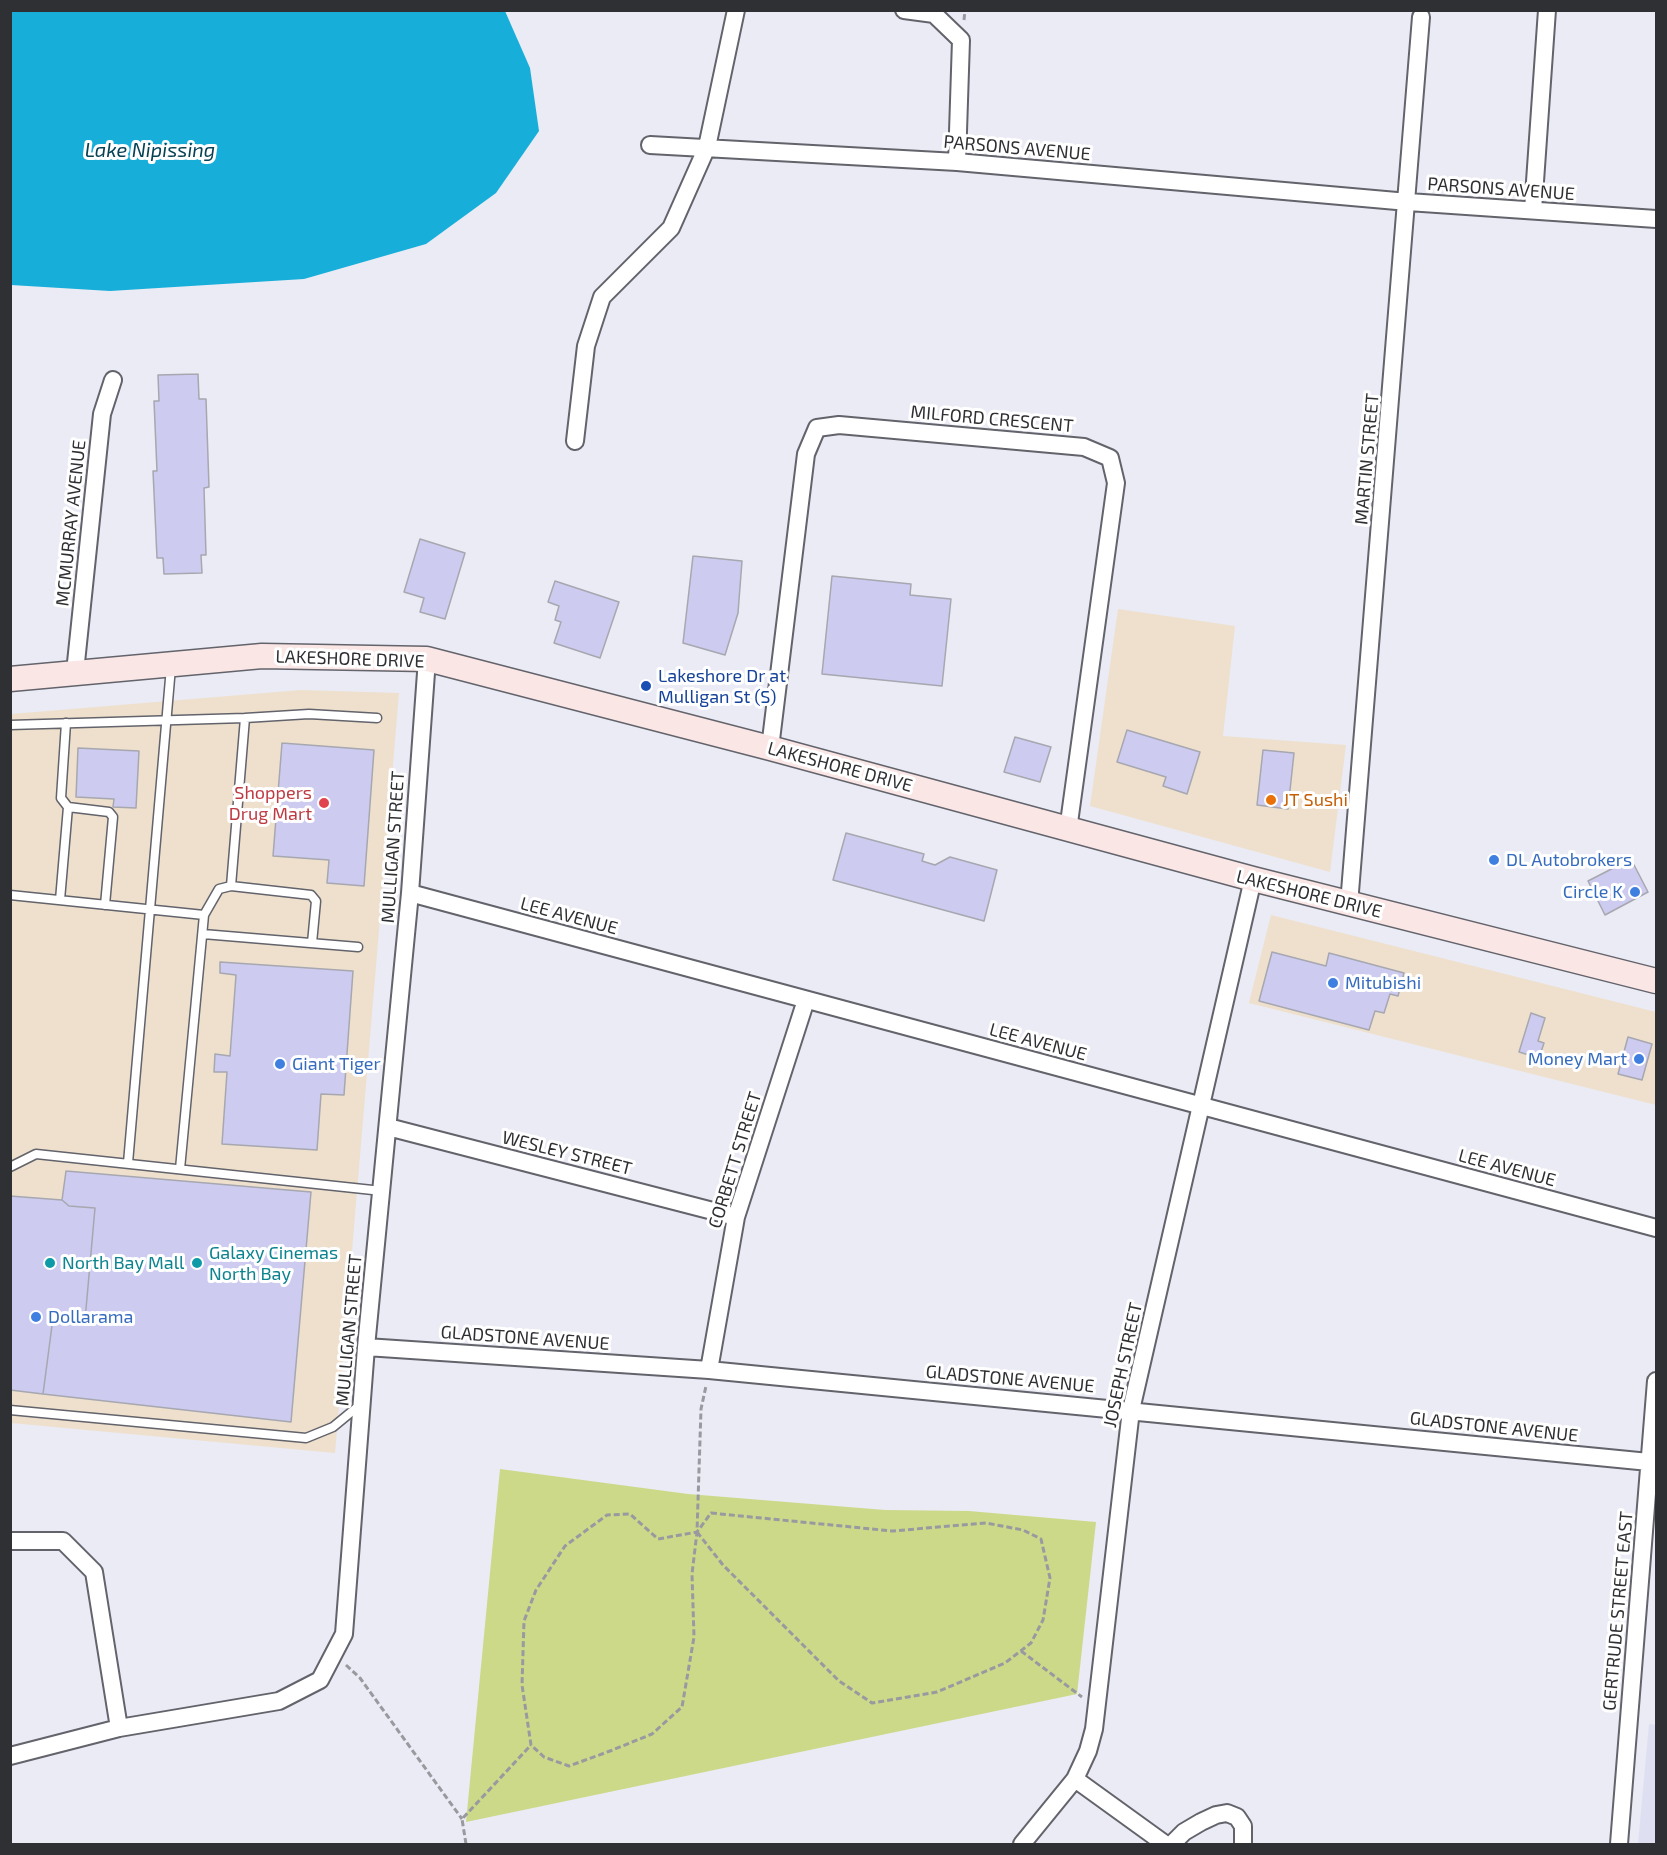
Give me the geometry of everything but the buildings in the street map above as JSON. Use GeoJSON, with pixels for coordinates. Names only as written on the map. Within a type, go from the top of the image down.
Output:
{"type":"FeatureCollection","features":[{"type":"Feature","properties":{"kind":"main road","name":"LAKESHORE DRIVE"},"geometry":{"type":"LineString","coordinates":[[10,679],[262,656],[427,659],[771,748],[1253,879],[1656,981]]}},
{"type":"Feature","properties":{"kind":"street"},"geometry":{"type":"LineString","coordinates":[[574,441],[586,346],[602,297],[671,228],[707,147],[736,10]]}},
{"type":"Feature","properties":{"kind":"street"},"geometry":{"type":"LineString","coordinates":[[904,10],[934,14],[962,40],[957,162]]}},
{"type":"Feature","properties":{"kind":"street"},"geometry":{"type":"LineString","coordinates":[[1533,210],[1547,10]]}},
{"type":"Feature","properties":{"kind":"street","name":"MARTIN STREET"},"geometry":{"type":"LineString","coordinates":[[1349,904],[1408,202],[1421,17]]}},
{"type":"Feature","properties":{"kind":"street","name":"PARSONS AVENUE"},"geometry":{"type":"LineString","coordinates":[[650,145],[957,162],[1408,202],[1656,219]]}},
{"type":"Feature","properties":{"kind":"street","name":"MCMURRAY AVENUE"},"geometry":{"type":"LineString","coordinates":[[75,672],[102,414],[113,381]]}},
{"type":"Feature","properties":{"kind":"street","name":"MILFORD CRESCENT"},"geometry":{"type":"LineString","coordinates":[[771,748],[806,454],[818,428],[839,425],[1084,447],[1110,458],[1116,483],[1068,830]]}},
{"type":"Feature","properties":{"kind":"street","name":"MULLIGAN STREET"},"geometry":{"type":"LineString","coordinates":[[10,1756],[119,1728],[279,1701],[320,1680],[344,1634],[366,1347],[410,893],[427,659]]}},
{"type":"Feature","properties":{"kind":"street","name":"JOSEPH STREET"},"geometry":{"type":"LineString","coordinates":[[1022,1845],[1075,1779],[1088,1751],[1096,1709],[1131,1410],[1253,879]]}},
{"type":"Feature","properties":{"kind":"street","name":"LEE AVENUE"},"geometry":{"type":"LineString","coordinates":[[410,893],[1656,1228]]}},
{"type":"Feature","properties":{"kind":"street","name":"CORBETT STREET"},"geometry":{"type":"LineString","coordinates":[[709,1370],[736,1217],[806,1000]]}},
{"type":"Feature","properties":{"kind":"street","name":"WESLEY STREET"},"geometry":{"type":"LineString","coordinates":[[388,1127],[736,1217]]}},
{"type":"Feature","properties":{"kind":"street","name":"GLADSTONE AVENUE"},"geometry":{"type":"LineString","coordinates":[[366,1347],[709,1370],[1649,1462]]}},
{"type":"Feature","properties":{"kind":"street","name":"GERTRUDE STREET EAST"},"geometry":{"type":"LineString","coordinates":[[1618,1845],[1656,1381]]}},
{"type":"Feature","properties":{"kind":"street"},"geometry":{"type":"LineString","coordinates":[[10,1541],[63,1541],[94,1572],[119,1728]]}},
{"type":"Feature","properties":{"kind":"street"},"geometry":{"type":"LineString","coordinates":[[1075,1779],[1165,1845]]}},
{"type":"Feature","properties":{"kind":"street"},"geometry":{"type":"LineString","coordinates":[[1172,1845],[1184,1832],[1201,1822],[1227,1813],[1237,1817],[1243,1826],[1243,1845]]}},
{"type":"Feature","properties":{"kind":"lane"},"geometry":{"type":"LineString","coordinates":[[128,1163],[171,664]]}},
{"type":"Feature","properties":{"kind":"lane"},"geometry":{"type":"LineString","coordinates":[[10,725],[309,714],[377,718]]}},
{"type":"Feature","properties":{"kind":"lane"},"geometry":{"type":"LineString","coordinates":[[231,886],[245,718]]}},
{"type":"Feature","properties":{"kind":"lane"},"geometry":{"type":"LineString","coordinates":[[60,900],[68,807],[61,798],[66,723]]}},
{"type":"Feature","properties":{"kind":"lane"},"geometry":{"type":"LineString","coordinates":[[68,807],[108,812],[113,817],[105,905]]}},
{"type":"Feature","properties":{"kind":"lane"},"geometry":{"type":"LineString","coordinates":[[180,1169],[204,915],[219,889],[231,886],[311,895],[316,901],[312,943]]}},
{"type":"Feature","properties":{"kind":"lane"},"geometry":{"type":"LineString","coordinates":[[10,895],[204,915]]}},
{"type":"Feature","properties":{"kind":"lane"},"geometry":{"type":"LineString","coordinates":[[203,934],[358,947]]}},
{"type":"Feature","properties":{"kind":"lane"},"geometry":{"type":"LineString","coordinates":[[10,1167],[36,1154],[382,1191]]}},
{"type":"Feature","properties":{"kind":"lane"},"geometry":{"type":"LineString","coordinates":[[10,1410],[306,1438],[333,1427],[362,1404]]}},
{"type":"Feature","properties":{"kind":"path"},"geometry":{"type":"LineString","coordinates":[[697,1532],[723,1565],[839,1682],[872,1703],[937,1692],[1005,1663],[1031,1643],[1043,1620],[1050,1578],[1041,1539],[1023,1530],[986,1522],[926,1530],[892,1531],[711,1513],[697,1532],[658,1539],[630,1514],[607,1515],[565,1546],[536,1590],[524,1621],[522,1685],[531,1745],[544,1756],[569,1766],[652,1734],[682,1707],[694,1637],[692,1574],[697,1532],[701,1409],[709,1370]]}},
{"type":"Feature","properties":{"kind":"path"},"geometry":{"type":"LineString","coordinates":[[1021,1651],[1096,1709]]}},
{"type":"Feature","properties":{"kind":"path"},"geometry":{"type":"LineString","coordinates":[[334,1653],[360,1678],[462,1820],[466,1845]]}},
{"type":"Feature","properties":{"kind":"path"},"geometry":{"type":"LineString","coordinates":[[462,1820],[531,1745]]}},
{"type":"Feature","properties":{"kind":"shaded area"},"geometry":{"type":"Polygon","coordinates":[[[1118,609],[1235,626],[1223,736],[1346,745],[1330,872],[1090,806],[1118,609]]]}},
{"type":"Feature","properties":{"kind":"shaded area"},"geometry":{"type":"Polygon","coordinates":[[[301,690],[399,693],[335,1453],[11,1423],[11,714],[301,690]]]}},
{"type":"Feature","properties":{"kind":"shaded area"},"geometry":{"type":"Polygon","coordinates":[[[1271,915],[1656,1012],[1656,1105],[1249,1003],[1271,915]]]}},
{"type":"Feature","properties":{"kind":"shaded area"},"geometry":{"type":"Polygon","coordinates":[[[1649,1724],[1656,1725],[1656,1844],[1638,1844],[1649,1724]]]}},
{"type":"Feature","properties":{"kind":"green space"},"geometry":{"type":"Polygon","coordinates":[[[500,1469],[688,1494],[885,1510],[969,1511],[1096,1522],[1077,1694],[466,1822],[500,1469]]]}},
{"type":"Feature","properties":{"kind":"water","name":"Lake Nipissing"},"geometry":{"type":"Polygon","coordinates":[[[10,11],[505,11],[530,68],[539,131],[496,193],[426,244],[304,279],[110,291],[11,285],[10,11]]]}},
{"type":"Feature","properties":{"kind":"place","name":"Lakeshore Dr at Mulligan St (S)"},"geometry":{"type":"Point","coordinates":[646,686]}},
{"type":"Feature","properties":{"kind":"place","name":"JT Sushi"},"geometry":{"type":"Point","coordinates":[1271,800]}},
{"type":"Feature","properties":{"kind":"place","name":"Shoppers Drug Mart"},"geometry":{"type":"Point","coordinates":[324,803]}},
{"type":"Feature","properties":{"kind":"place","name":"DL Autobrokers"},"geometry":{"type":"Point","coordinates":[1494,860]}},
{"type":"Feature","properties":{"kind":"place","name":"Circle K"},"geometry":{"type":"Point","coordinates":[1635,892]}},
{"type":"Feature","properties":{"kind":"place","name":"Mitubishi"},"geometry":{"type":"Point","coordinates":[1333,983]}},
{"type":"Feature","properties":{"kind":"place","name":"Money Mart"},"geometry":{"type":"Point","coordinates":[1639,1059]}},
{"type":"Feature","properties":{"kind":"place","name":"Giant Tiger"},"geometry":{"type":"Point","coordinates":[280,1064]}},
{"type":"Feature","properties":{"kind":"place","name":"North Bay Mall"},"geometry":{"type":"Point","coordinates":[50,1263]}},
{"type":"Feature","properties":{"kind":"place","name":"Galaxy Cinemas North Bay"},"geometry":{"type":"Point","coordinates":[197,1263]}},
{"type":"Feature","properties":{"kind":"place","name":"Dollarama"},"geometry":{"type":"Point","coordinates":[36,1317]}}]}
